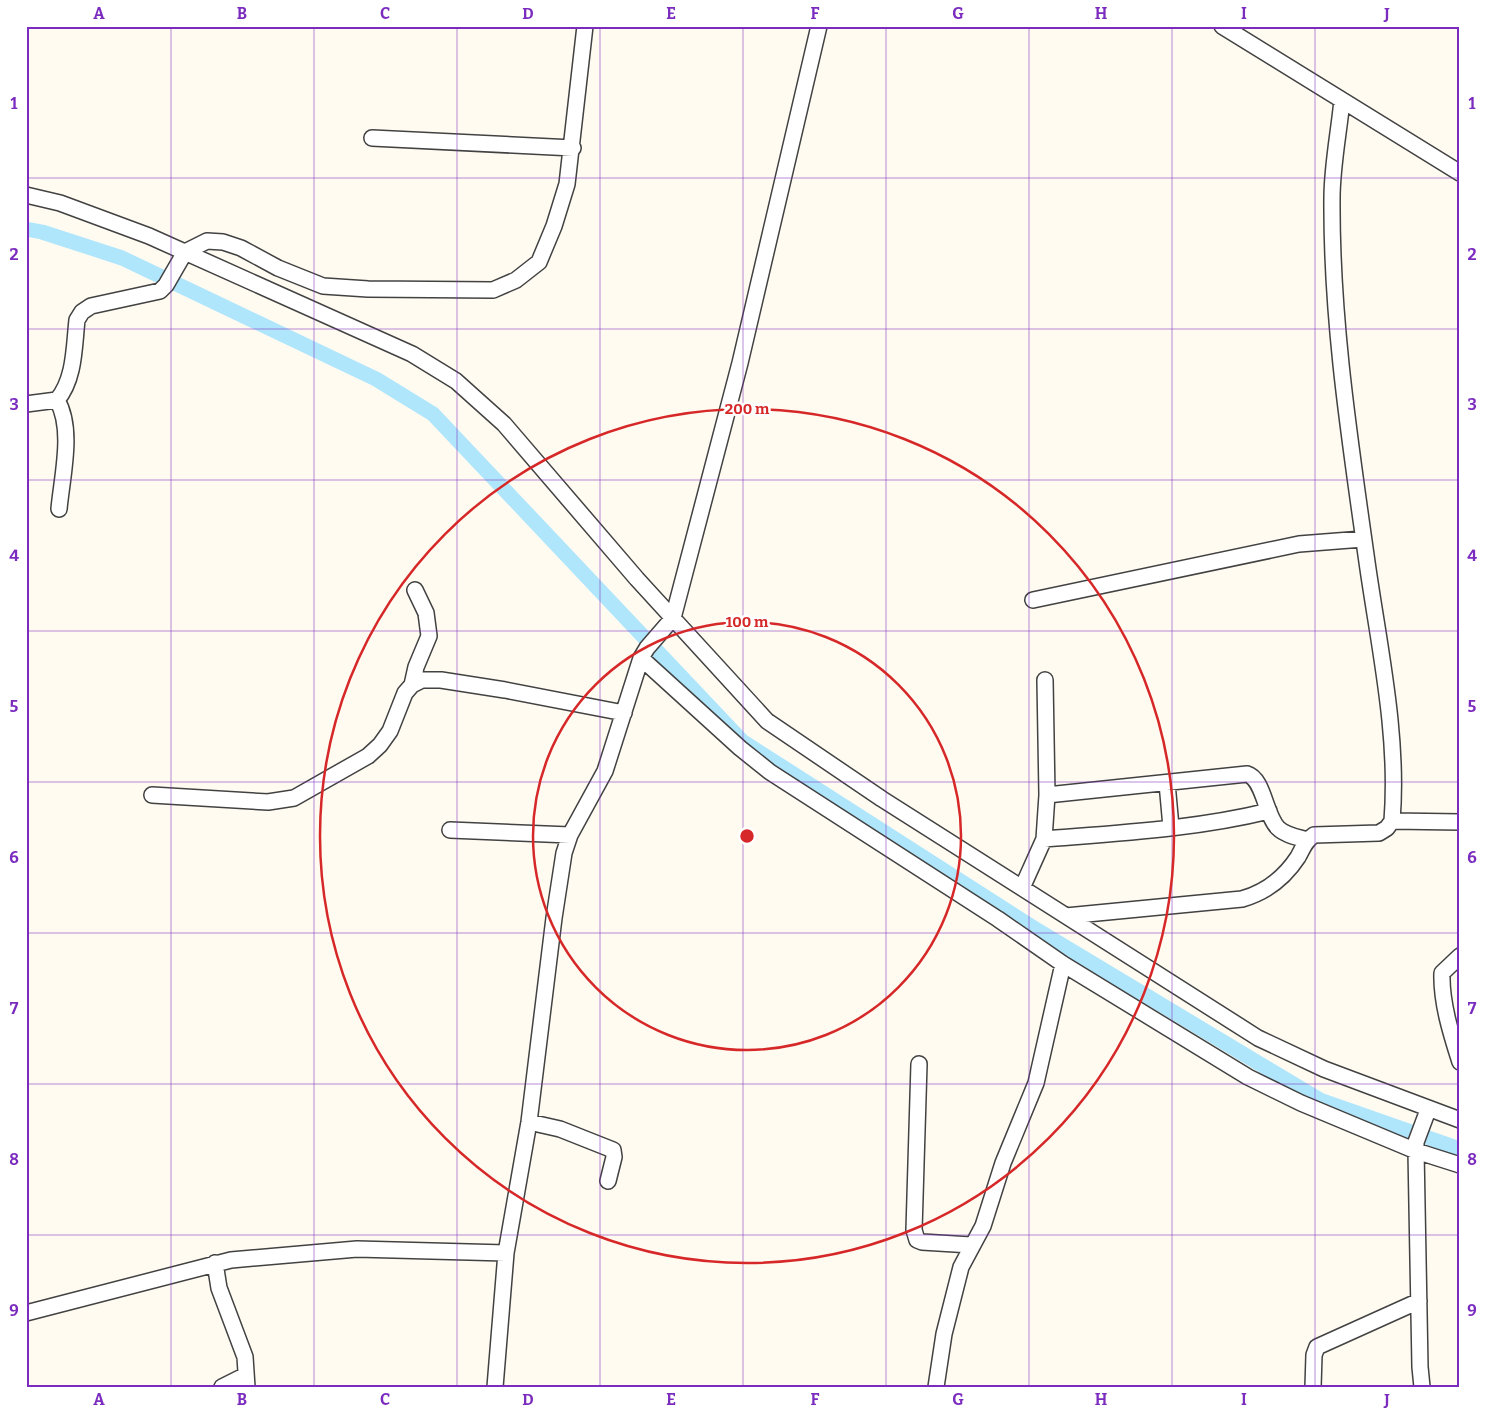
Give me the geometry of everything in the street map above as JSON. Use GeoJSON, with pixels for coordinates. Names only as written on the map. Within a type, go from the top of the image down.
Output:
{"type":"FeatureCollection","features":[{"type":"Feature","properties":{"kind":"street"},"geometry":{"type":"LineString","coordinates":[[26,404],[57,400],[64,392],[68,381],[78,320],[82,312],[91,306],[160,291],[166,286],[183,256],[207,240],[223,242],[241,248],[278,268],[323,286],[368,290],[493,290],[516,280],[539,262],[554,226],[567,184],[573,148],[576,90],[585,26]]}},
{"type":"Feature","properties":{"kind":"street"},"geometry":{"type":"LineString","coordinates":[[495,1387],[506,1253],[529,1122],[554,918],[564,853],[570,836],[605,771],[644,653],[669,623],[740,363],[819,26]]}},
{"type":"Feature","properties":{"kind":"street"},"geometry":{"type":"LineString","coordinates":[[1222,26],[1460,173]]}},
{"type":"Feature","properties":{"kind":"street"},"geometry":{"type":"LineString","coordinates":[[1066,916],[1242,899],[1260,894],[1292,866],[1307,840],[1314,835],[1379,833],[1387,828],[1392,821],[1394,763],[1391,734],[1363,539],[1339,350],[1332,196],[1342,100]]}},
{"type":"Feature","properties":{"kind":"street"},"geometry":{"type":"LineString","coordinates":[[372,138],[573,148]]}},
{"type":"Feature","properties":{"kind":"street"},"geometry":{"type":"LineString","coordinates":[[26,195],[80,210],[412,354],[456,381],[504,424],[522,443],[669,623],[767,721],[882,799],[1258,1038],[1426,1114],[1460,1120]]}},
{"type":"Feature","properties":{"kind":"street"},"geometry":{"type":"LineString","coordinates":[[57,400],[63,410],[66,428],[59,509]]}},
{"type":"Feature","properties":{"kind":"street"},"geometry":{"type":"LineString","coordinates":[[1033,600],[1299,544],[1363,539]]}},
{"type":"Feature","properties":{"kind":"street"},"geometry":{"type":"LineString","coordinates":[[412,685],[416,666],[429,636],[426,613],[415,590]]}},
{"type":"Feature","properties":{"kind":"street"},"geometry":{"type":"LineString","coordinates":[[644,653],[740,748],[770,772],[998,919],[1063,964],[1271,1090],[1460,1165]]}},
{"type":"Feature","properties":{"kind":"street"},"geometry":{"type":"LineString","coordinates":[[152,794],[268,802],[294,798],[368,756],[380,745],[390,731],[405,694],[412,685],[422,680],[441,680],[624,713]]}},
{"type":"Feature","properties":{"kind":"street"},"geometry":{"type":"LineString","coordinates":[[1022,888],[1044,839],[1047,795],[1045,680]]}},
{"type":"Feature","properties":{"kind":"street"},"geometry":{"type":"LineString","coordinates":[[1047,795],[1247,774],[1256,778],[1269,811],[1279,829],[1307,840]]}},
{"type":"Feature","properties":{"kind":"street"},"geometry":{"type":"LineString","coordinates":[[1167,783],[1171,827]]}},
{"type":"Feature","properties":{"kind":"street"},"geometry":{"type":"LineString","coordinates":[[1044,839],[1171,827],[1242,818],[1269,811]]}},
{"type":"Feature","properties":{"kind":"street"},"geometry":{"type":"LineString","coordinates":[[1392,821],[1460,822]]}},
{"type":"Feature","properties":{"kind":"street"},"geometry":{"type":"LineString","coordinates":[[450,830],[570,836]]}},
{"type":"Feature","properties":{"kind":"street"},"geometry":{"type":"LineString","coordinates":[[1460,956],[1442,972],[1448,1020],[1460,1062]]}},
{"type":"Feature","properties":{"kind":"street"},"geometry":{"type":"LineString","coordinates":[[936,1387],[944,1334],[961,1267],[982,1226],[1003,1163],[1036,1083],[1063,964]]}},
{"type":"Feature","properties":{"kind":"street"},"geometry":{"type":"LineString","coordinates":[[919,1064],[914,1230],[917,1240],[922,1242],[971,1245]]}},
{"type":"Feature","properties":{"kind":"street"},"geometry":{"type":"LineString","coordinates":[[1422,1387],[1420,1367],[1416,1146],[1426,1114]]}},
{"type":"Feature","properties":{"kind":"street"},"geometry":{"type":"LineString","coordinates":[[529,1122],[560,1129],[613,1150],[614,1157],[608,1181]]}},
{"type":"Feature","properties":{"kind":"street"},"geometry":{"type":"LineString","coordinates":[[26,1313],[215,1263],[357,1249],[506,1253]]}},
{"type":"Feature","properties":{"kind":"street"},"geometry":{"type":"LineString","coordinates":[[215,1263],[219,1288],[245,1357],[247,1381],[222,1387]]}},
{"type":"Feature","properties":{"kind":"street"},"geometry":{"type":"LineString","coordinates":[[1313,1387],[1314,1355],[1317,1347],[1419,1301]]}},
{"type":"Feature","properties":{"kind":"waterway"},"geometry":{"type":"LineString","coordinates":[[26,229],[42,232],[122,258],[376,379],[433,414],[742,741],[1037,930],[1320,1100],[1460,1149]]}}]}
